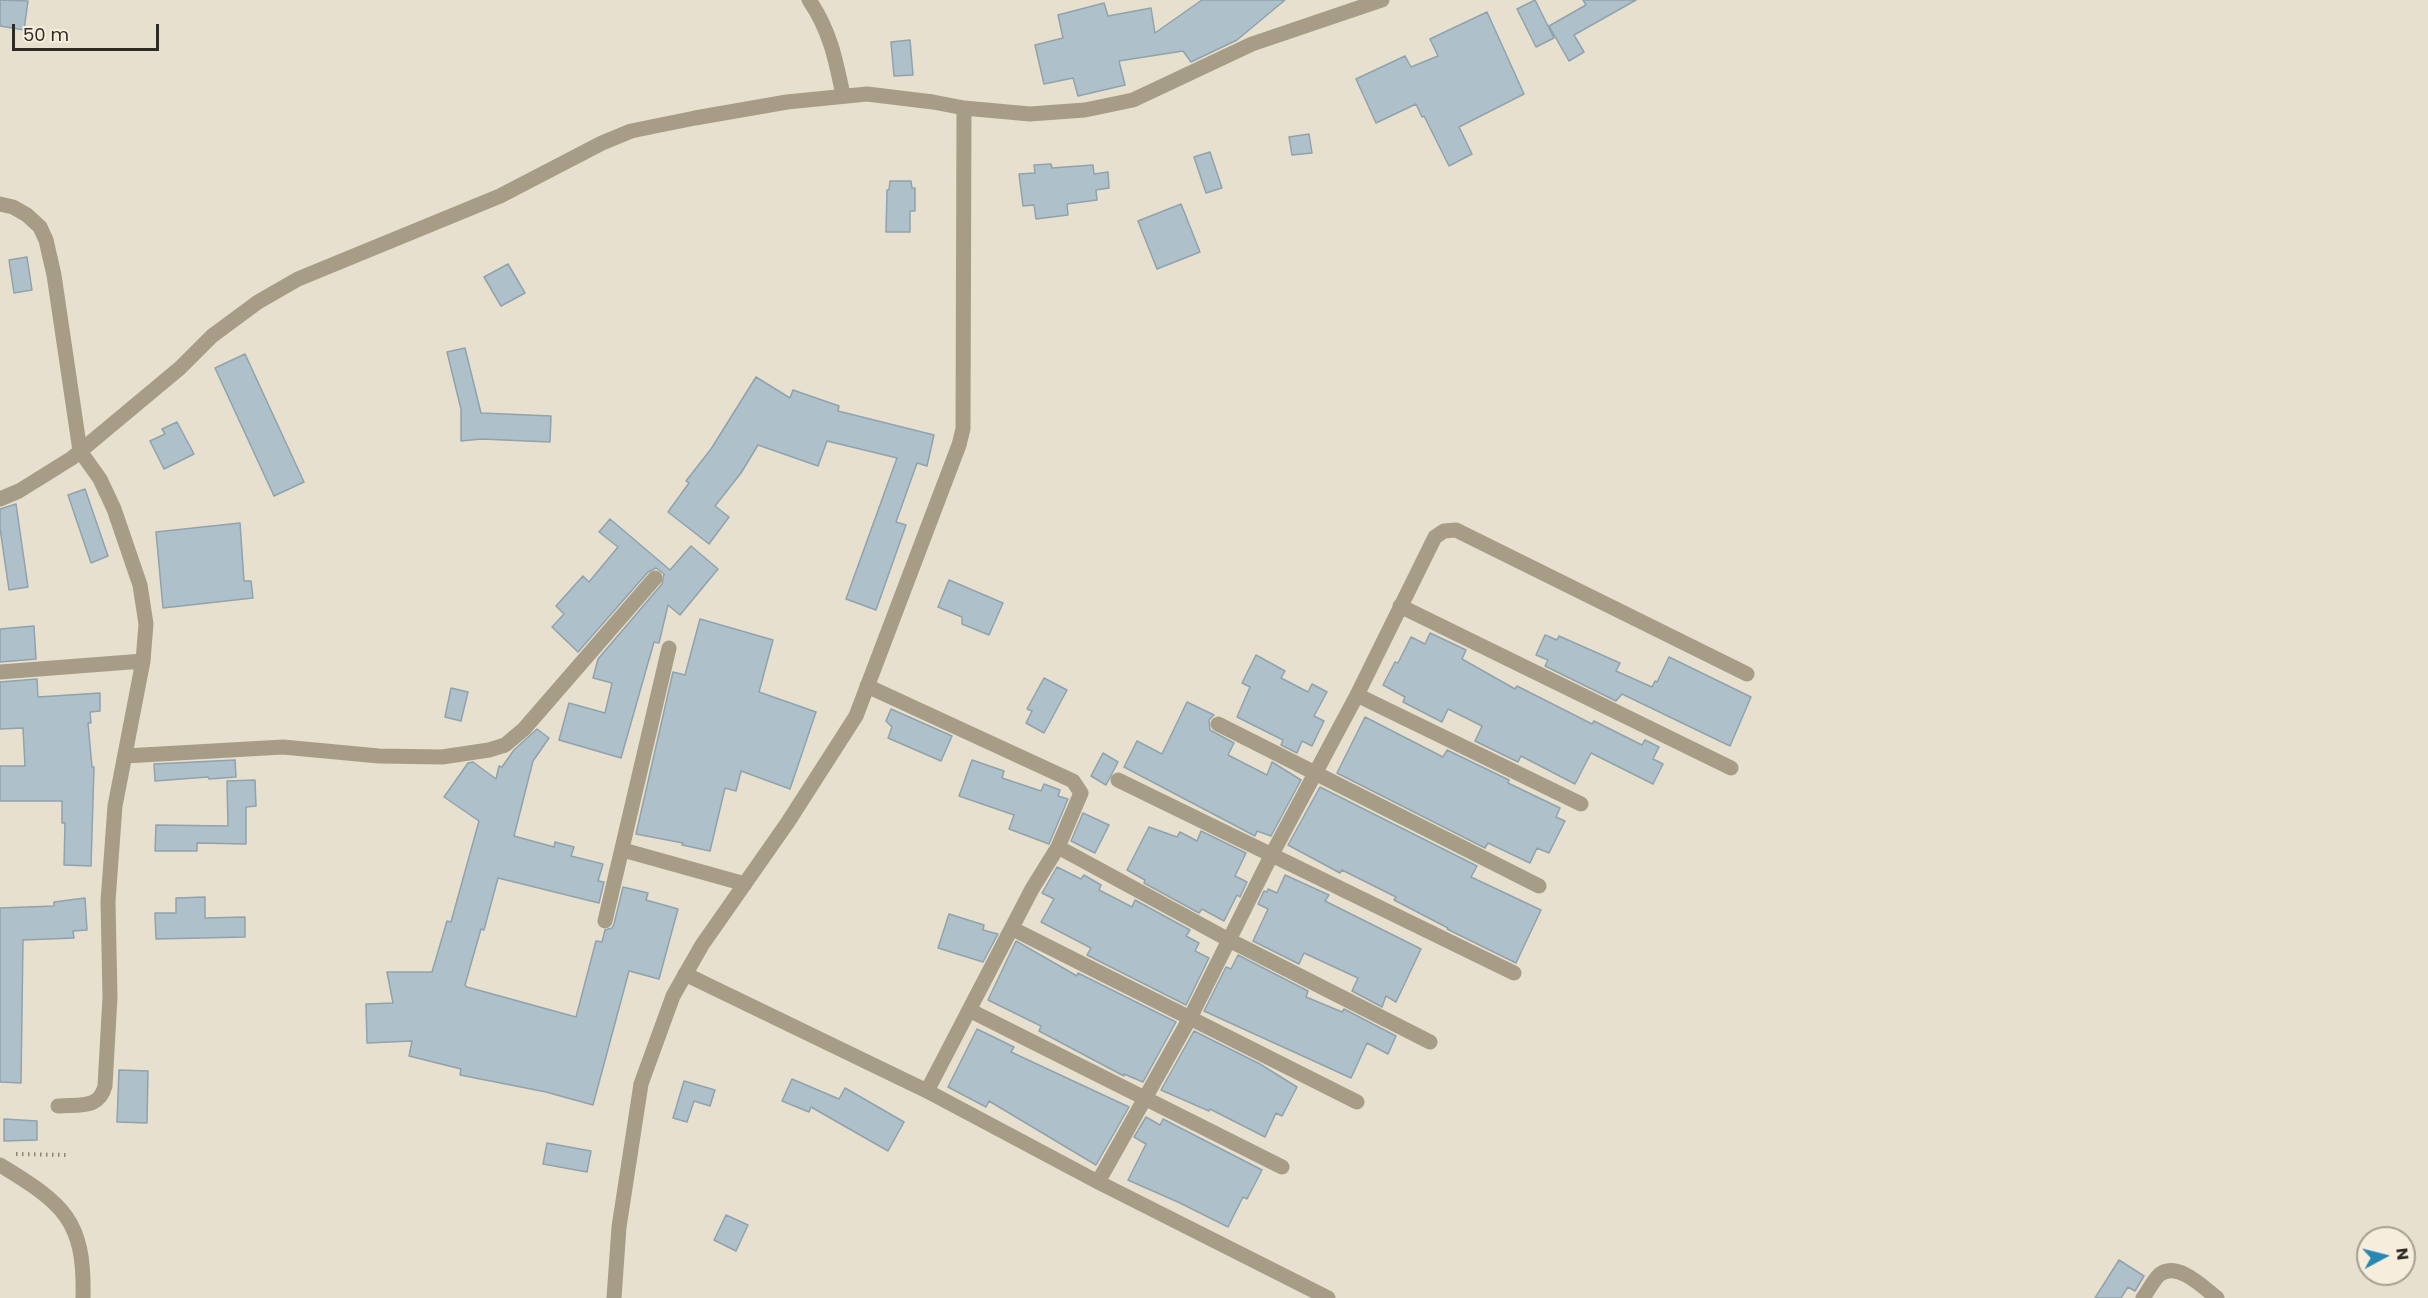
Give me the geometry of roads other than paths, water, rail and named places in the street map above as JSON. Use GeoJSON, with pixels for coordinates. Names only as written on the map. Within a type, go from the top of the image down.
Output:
{"type":"FeatureCollection","features":[{"type":"Feature","properties":{"kind":"street"},"geometry":{"type":"LineString","coordinates":[[809,0],[820,16],[831,41],[843,95]]}},
{"type":"Feature","properties":{"kind":"street"},"geometry":{"type":"LineString","coordinates":[[0,499],[19,491],[81,451],[126,415],[233,319],[298,279],[500,196],[602,143],[631,131],[787,102],[843,95],[891,96],[964,108],[1057,114],[1133,100],[1252,44],[1382,0]]}},
{"type":"Feature","properties":{"kind":"street"},"geometry":{"type":"LineString","coordinates":[[614,1298],[619,1227],[641,1084],[673,996],[702,945],[841,741],[855,716],[953,464],[963,429],[964,108]]}},
{"type":"Feature","properties":{"kind":"street"},"geometry":{"type":"LineString","coordinates":[[0,204],[13,207],[27,215],[40,227],[46,240],[54,275],[81,451],[108,494],[140,585],[146,624],[142,661],[115,806],[108,901],[110,997],[105,1086],[102,1097],[95,1103],[58,1106]]}},
{"type":"Feature","properties":{"kind":"street"},"geometry":{"type":"LineString","coordinates":[[1098,1182],[1190,1018],[1271,856],[1357,695],[1435,537],[1444,531],[1456,530],[1748,674]]}},
{"type":"Feature","properties":{"kind":"street"},"geometry":{"type":"LineString","coordinates":[[125,756],[262,747],[309,748],[412,758],[442,757],[489,750],[505,745],[524,729],[655,578]]}},
{"type":"Feature","properties":{"kind":"street"},"geometry":{"type":"LineString","coordinates":[[1400,606],[1731,768]]}},
{"type":"Feature","properties":{"kind":"street"},"geometry":{"type":"LineString","coordinates":[[605,921],[669,648]]}},
{"type":"Feature","properties":{"kind":"street"},"geometry":{"type":"LineString","coordinates":[[0,672],[142,661]]}},
{"type":"Feature","properties":{"kind":"street"},"geometry":{"type":"LineString","coordinates":[[867,686],[1073,781],[1081,798],[1058,847],[1032,889],[927,1091]]}},
{"type":"Feature","properties":{"kind":"street"},"geometry":{"type":"LineString","coordinates":[[1357,695],[1581,804]]}},
{"type":"Feature","properties":{"kind":"street"},"geometry":{"type":"LineString","coordinates":[[1218,724],[1539,886]]}},
{"type":"Feature","properties":{"kind":"street"},"geometry":{"type":"LineString","coordinates":[[1118,780],[1514,973]]}},
{"type":"Feature","properties":{"kind":"street"},"geometry":{"type":"LineString","coordinates":[[1058,847],[1229,940],[1430,1042]]}},
{"type":"Feature","properties":{"kind":"street"},"geometry":{"type":"LineString","coordinates":[[623,850],[745,884]]}},
{"type":"Feature","properties":{"kind":"street"},"geometry":{"type":"LineString","coordinates":[[1013,929],[1357,1102]]}},
{"type":"Feature","properties":{"kind":"street"},"geometry":{"type":"LineString","coordinates":[[685,974],[927,1091],[1098,1182],[1328,1298]]}},
{"type":"Feature","properties":{"kind":"street"},"geometry":{"type":"LineString","coordinates":[[969,1010],[1282,1167]]}},
{"type":"Feature","properties":{"kind":"street"},"geometry":{"type":"LineString","coordinates":[[5,1160],[59,1208],[73,1226],[81,1246],[84,1270],[83,1298]]}},
{"type":"Feature","properties":{"kind":"street"},"geometry":{"type":"LineString","coordinates":[[2143,1298],[2157,1276],[2164,1271],[2174,1271],[2186,1275],[2217,1298]]}}]}
